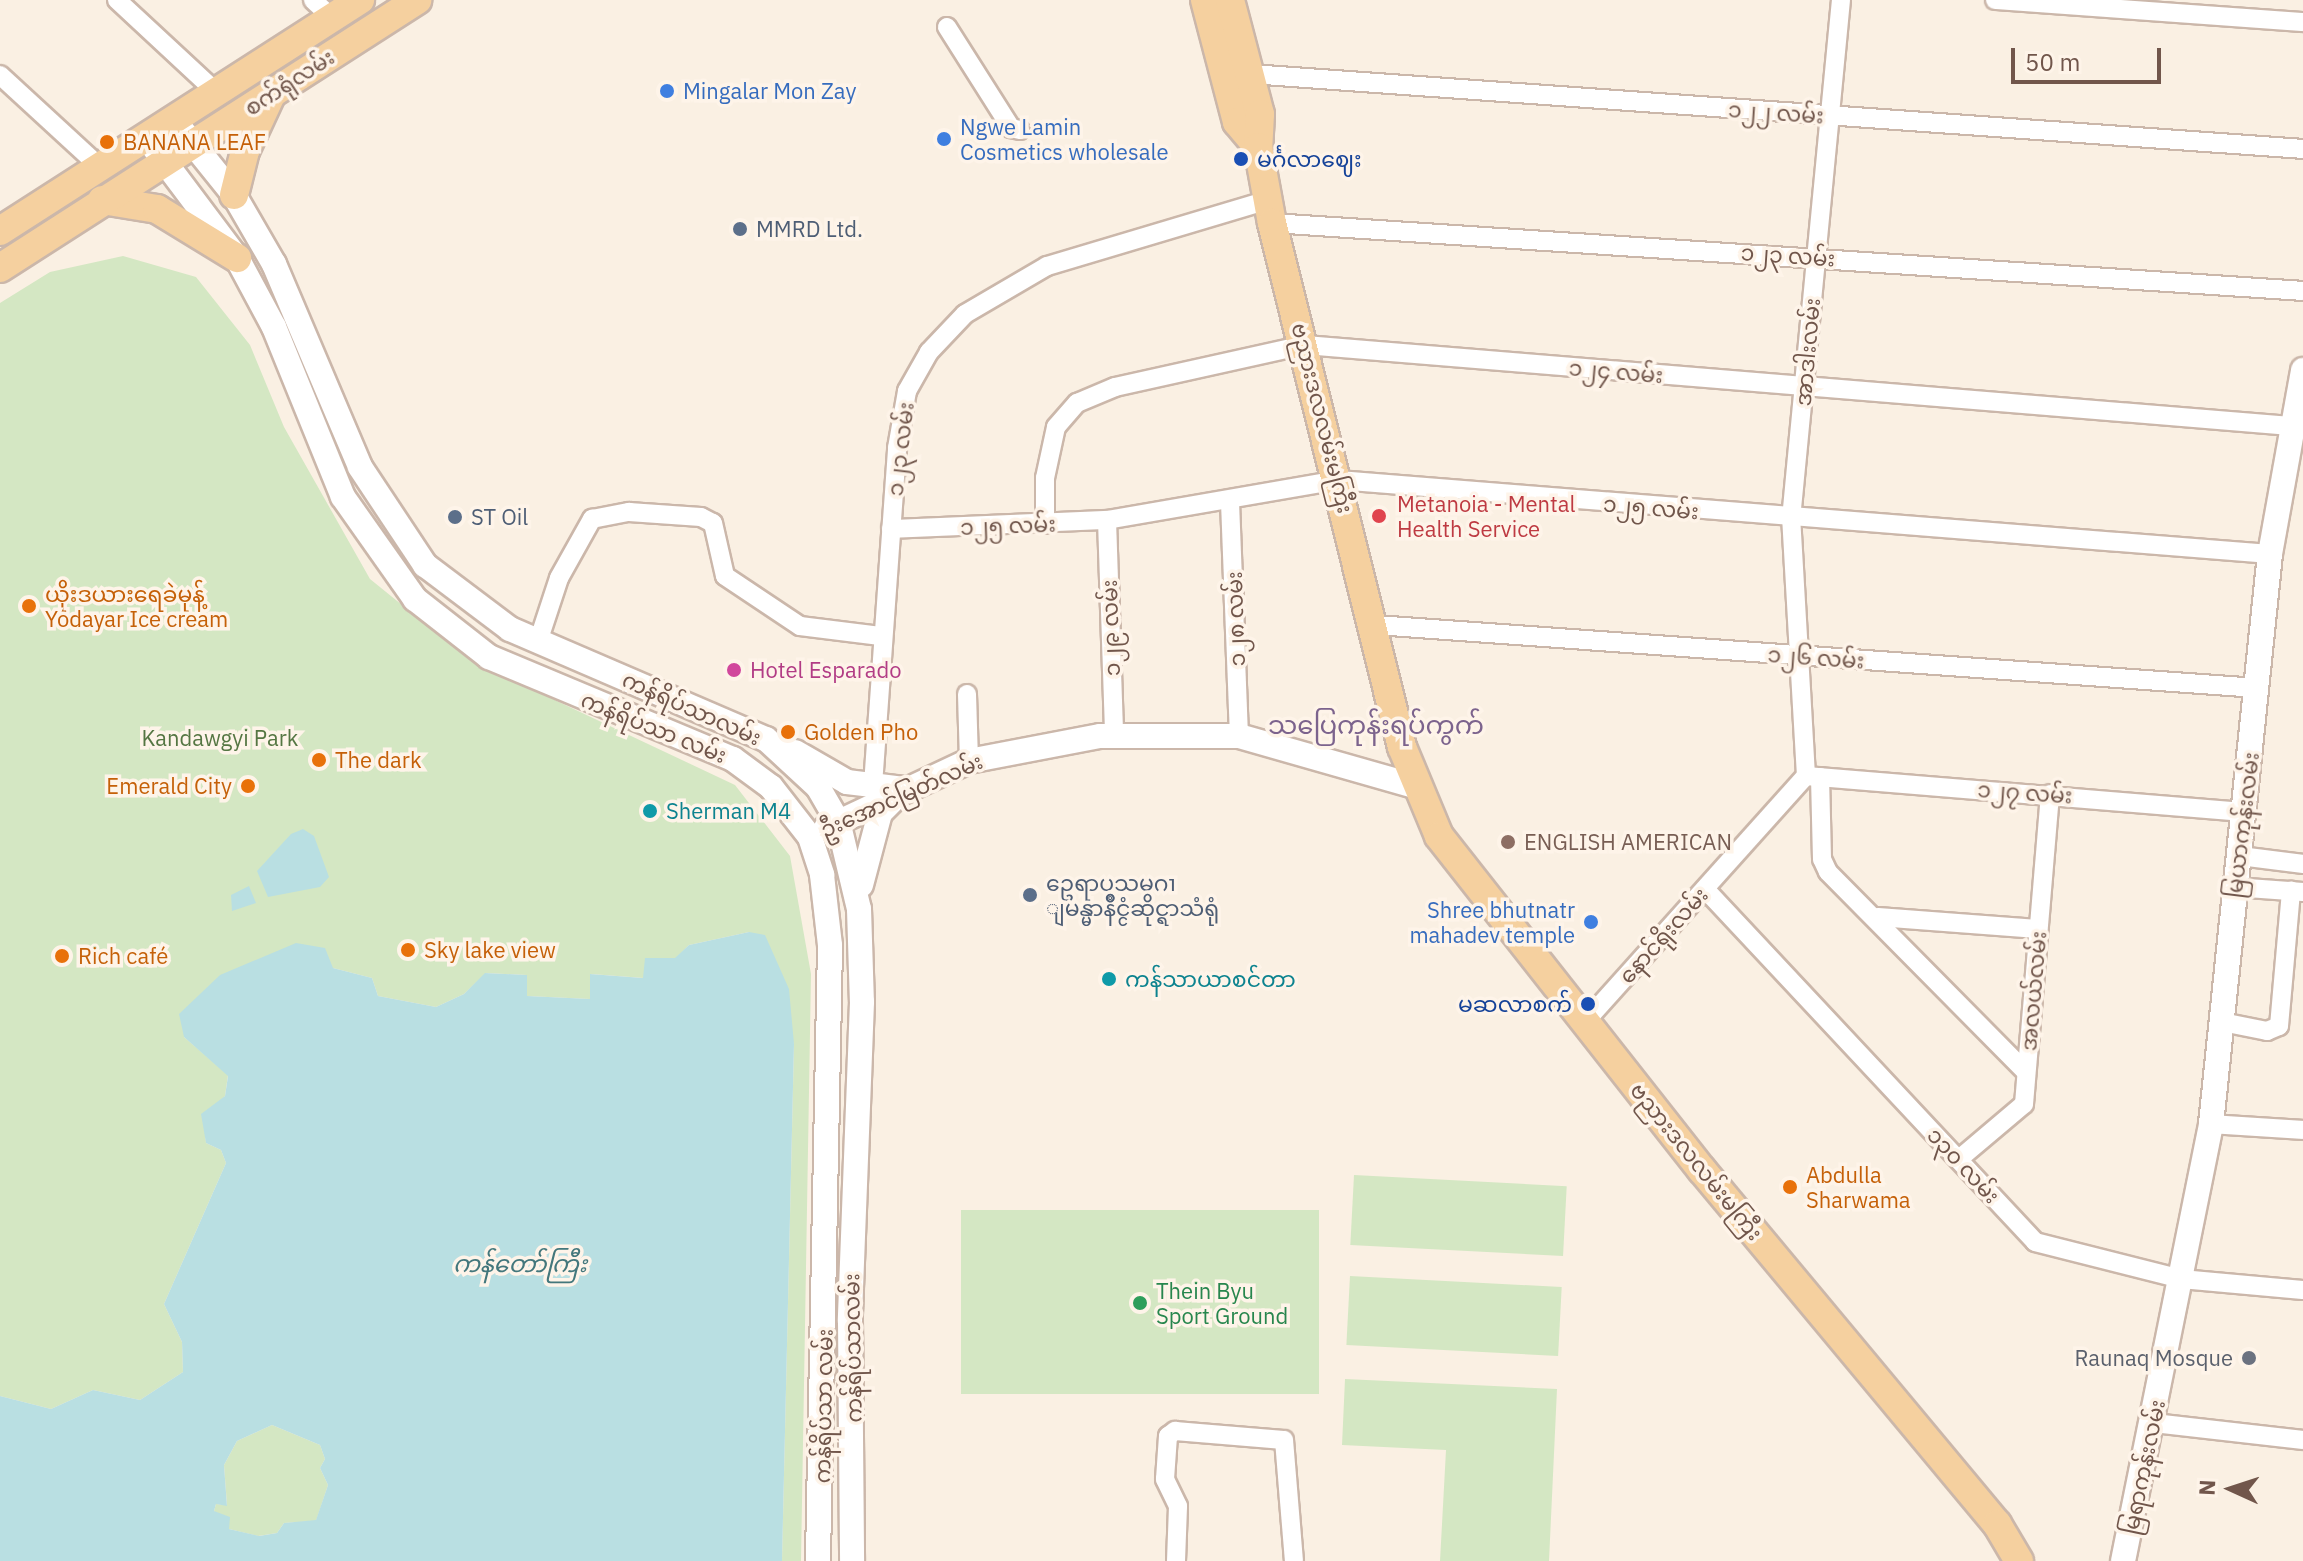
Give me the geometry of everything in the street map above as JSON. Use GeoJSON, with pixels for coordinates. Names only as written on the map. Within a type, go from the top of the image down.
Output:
{"type":"FeatureCollection","features":[{"type":"Feature","properties":{"kind":"main road","name":"စက်ရုံလမ်း"},"geometry":{"type":"LineString","coordinates":[[0,231],[50,195],[215,91],[323,9],[360,0]]}},
{"type":"Feature","properties":{"kind":"main road","name":"စက်ရုံလမ်း"},"geometry":{"type":"LineString","coordinates":[[0,268],[417,0]]}},
{"type":"Feature","properties":{"kind":"main road"},"geometry":{"type":"LineString","coordinates":[[1205,0],[1237,122],[1258,147]]}},
{"type":"Feature","properties":{"kind":"main road"},"geometry":{"type":"LineString","coordinates":[[1230,0],[1260,114],[1258,147]]}},
{"type":"Feature","properties":{"kind":"main road"},"geometry":{"type":"LineString","coordinates":[[234,195],[245,151],[272,94]]}},
{"type":"Feature","properties":{"kind":"main road","name":"ကန်ရိပ်သာလမ်း"},"geometry":{"type":"LineString","coordinates":[[173,119],[234,195],[274,264],[360,467],[425,565],[491,618],[538,642],[705,709],[766,739],[818,787],[838,821],[859,909],[861,1021],[850,1321],[852,1561]]}},
{"type":"Feature","properties":{"kind":"main road","name":"ကန်ရိပ်သာ လမ်း"},"geometry":{"type":"LineString","coordinates":[[146,137],[237,258],[274,327],[302,401],[348,505],[415,599],[489,657],[733,759],[771,787],[810,837],[822,875],[830,945],[818,1561]]}},
{"type":"Feature","properties":{"kind":"main road","name":"ဗညားဒလလမ်းမကြီး"},"geometry":{"type":"LineString","coordinates":[[1258,147],[1270,212],[1415,786],[1439,836],[1584,1023],[1997,1524],[2019,1561]]}},
{"type":"Feature","properties":{"kind":"main road"},"geometry":{"type":"LineString","coordinates":[[0,206],[50,195]]}},
{"type":"Feature","properties":{"kind":"main road"},"geometry":{"type":"LineString","coordinates":[[102,200],[157,209],[237,258]]}},
{"type":"Feature","properties":{"kind":"main road","name":"မြယာကုန်းလမ်း"},"geometry":{"type":"LineString","coordinates":[[2181,1279],[2211,1124],[2270,554],[2303,370]]}},
{"type":"Feature","properties":{"kind":"main road"},"geometry":{"type":"LineString","coordinates":[[302,401],[327,388]]}},
{"type":"Feature","properties":{"kind":"main road","name":"ဦးအောင်မြတ်လမ်း"},"geometry":{"type":"LineString","coordinates":[[810,837],[904,789],[969,761],[1057,740],[1114,735],[1239,736],[1415,786]]}},
{"type":"Feature","properties":{"kind":"main road"},"geometry":{"type":"LineString","coordinates":[[766,739],[847,782],[904,789]]}},
{"type":"Feature","properties":{"kind":"main road"},"geometry":{"type":"LineString","coordinates":[[859,909],[866,850],[880,813],[904,789]]}},
{"type":"Feature","properties":{"kind":"main road","name":"မြရာကုန်းလမ်း"},"geometry":{"type":"LineString","coordinates":[[2123,1561],[2154,1423],[2181,1279]]}},
{"type":"Feature","properties":{"kind":"street"},"geometry":{"type":"LineString","coordinates":[[117,0],[215,91]]}},
{"type":"Feature","properties":{"kind":"street","name":"အာဒါးလမ်း"},"geometry":{"type":"LineString","coordinates":[[1841,0],[1791,519],[1822,859],[1828,872],[1878,917],[2026,1072]]}},
{"type":"Feature","properties":{"kind":"street"},"geometry":{"type":"LineString","coordinates":[[1995,0],[2303,22]]}},
{"type":"Feature","properties":{"kind":"street"},"geometry":{"type":"LineString","coordinates":[[947,27],[1011,128],[1020,130]]}},
{"type":"Feature","properties":{"kind":"street","name":"၁၂၂ လမ်း"},"geometry":{"type":"LineString","coordinates":[[1250,74],[2303,149]]}},
{"type":"Feature","properties":{"kind":"street"},"geometry":{"type":"LineString","coordinates":[[0,75],[99,166]]}},
{"type":"Feature","properties":{"kind":"street","name":"၁၂၃ လမ်း"},"geometry":{"type":"LineString","coordinates":[[873,785],[880,636],[907,391],[929,352],[965,314],[1047,266],[1270,212],[2303,291]]}},
{"type":"Feature","properties":{"kind":"street","name":"၁၂၄ လမ်း"},"geometry":{"type":"LineString","coordinates":[[1045,524],[1045,478],[1056,427],[1077,403],[1115,387],[1305,345],[2291,426]]}},
{"type":"Feature","properties":{"kind":"street","name":"၁၂၅ လမ်း"},"geometry":{"type":"LineString","coordinates":[[891,529],[1107,520],[1230,502],[1338,480],[1791,519],[2270,554]]}},
{"type":"Feature","properties":{"kind":"street","name":"၁၂၈ လမ်း"},"geometry":{"type":"LineString","coordinates":[[1230,502],[1239,736]]}},
{"type":"Feature","properties":{"kind":"street"},"geometry":{"type":"LineString","coordinates":[[538,642],[559,578],[592,519],[629,512],[701,517],[713,523],[716,558],[725,576],[800,626],[880,636]]}},
{"type":"Feature","properties":{"kind":"street","name":"၁၂၉ လမ်း"},"geometry":{"type":"LineString","coordinates":[[1107,520],[1114,735]]}},
{"type":"Feature","properties":{"kind":"street","name":"၁၂၆ လမ်း"},"geometry":{"type":"LineString","coordinates":[[1376,625],[2256,688]]}},
{"type":"Feature","properties":{"kind":"street"},"geometry":{"type":"LineString","coordinates":[[967,694],[969,761]]}},
{"type":"Feature","properties":{"kind":"street","name":"၁၂၇ လမ်း"},"geometry":{"type":"LineString","coordinates":[[1813,777],[2244,812]]}},
{"type":"Feature","properties":{"kind":"street","name":"နောင်ရိုးလမ်း"},"geometry":{"type":"LineString","coordinates":[[1584,1023],[1705,889],[1813,777]]}},
{"type":"Feature","properties":{"kind":"street","name":"အလယ်လမ်း"},"geometry":{"type":"LineString","coordinates":[[1959,1159],[2024,1104],[2050,794]]}},
{"type":"Feature","properties":{"kind":"street"},"geometry":{"type":"LineString","coordinates":[[2240,856],[2303,864]]}},
{"type":"Feature","properties":{"kind":"street"},"geometry":{"type":"LineString","coordinates":[[2222,1022],[2267,1031],[2279,1026],[2297,892],[2234,887]]}},
{"type":"Feature","properties":{"kind":"street","name":"၁၃၀ လမ်း"},"geometry":{"type":"LineString","coordinates":[[1705,889],[2035,1242],[2181,1279],[2303,1290]]}},
{"type":"Feature","properties":{"kind":"street"},"geometry":{"type":"LineString","coordinates":[[1878,917],[2038,929]]}},
{"type":"Feature","properties":{"kind":"street"},"geometry":{"type":"LineString","coordinates":[[2211,1124],[2303,1130]]}},
{"type":"Feature","properties":{"kind":"street"},"geometry":{"type":"LineString","coordinates":[[2154,1423],[2303,1440]]}},
{"type":"Feature","properties":{"kind":"street"},"geometry":{"type":"LineString","coordinates":[[1176,1561],[1178,1506],[1165,1479],[1168,1436],[1175,1431],[1284,1440],[1294,1561]]}},
{"type":"Feature","properties":{"kind":"green space","name":"Kandawgyi Park"},"geometry":{"type":"Polygon","coordinates":[[[123,256],[196,277],[250,345],[284,427],[370,579],[470,660],[735,785],[790,856],[811,974],[801,1561],[782,1561],[794,1044],[749,932],[689,945],[676,958],[646,958],[644,978],[591,974],[590,999],[527,996],[527,975],[486,973],[464,994],[436,1007],[378,996],[372,978],[333,968],[184,1037],[228,1075],[225,1096],[204,1122],[206,1143],[221,1150],[226,1163],[164,1304],[182,1342],[183,1372],[140,1400],[93,1390],[51,1409],[0,1396],[0,303],[50,272],[123,256]]]}},
{"type":"Feature","properties":{"kind":"green space"},"geometry":{"type":"Polygon","coordinates":[[[1354,1175],[1567,1186],[1563,1256],[1350,1245],[1354,1175]]]}},
{"type":"Feature","properties":{"kind":"green space","name":"Thein Byu Sport Ground"},"geometry":{"type":"Polygon","coordinates":[[[961,1210],[1319,1210],[1319,1394],[961,1394],[961,1210]]]}},
{"type":"Feature","properties":{"kind":"green space"},"geometry":{"type":"Polygon","coordinates":[[[1350,1276],[1562,1287],[1558,1356],[1346,1345],[1350,1276]]]}},
{"type":"Feature","properties":{"kind":"green space"},"geometry":{"type":"Polygon","coordinates":[[[1345,1379],[1557,1389],[1549,1561],[1440,1561],[1446,1450],[1342,1445],[1345,1379]]]}},
{"type":"Feature","properties":{"kind":"green space"},"geometry":{"type":"Polygon","coordinates":[[[272,1425],[320,1445],[325,1459],[320,1468],[328,1485],[316,1521],[284,1523],[277,1533],[258,1536],[229,1529],[214,1511],[216,1504],[227,1505],[224,1465],[237,1441],[272,1425]]]}},
{"type":"Feature","properties":{"kind":"water"},"geometry":{"type":"Polygon","coordinates":[[[303,829],[314,836],[329,877],[320,887],[268,897],[257,871],[291,834],[303,829]]]}},
{"type":"Feature","properties":{"kind":"water"},"geometry":{"type":"Polygon","coordinates":[[[249,886],[256,903],[232,911],[231,895],[249,886]]]}},
{"type":"Feature","properties":{"kind":"water","name":"ကန်တော်ကြီး"},"geometry":{"type":"Polygon","coordinates":[[[749,932],[765,935],[789,989],[794,1044],[782,1561],[0,1561],[0,1396],[51,1409],[93,1390],[140,1400],[183,1372],[182,1342],[164,1304],[226,1163],[221,1150],[206,1143],[201,1114],[225,1096],[228,1076],[184,1037],[179,1014],[220,975],[296,943],[325,948],[333,968],[372,978],[378,996],[436,1007],[464,994],[485,973],[527,975],[527,996],[590,999],[590,974],[643,978],[645,958],[675,958],[689,945],[749,932]],[[272,1425],[237,1441],[224,1465],[227,1506],[216,1504],[214,1511],[230,1517],[229,1529],[259,1536],[277,1533],[284,1523],[316,1520],[328,1485],[320,1468],[325,1459],[320,1445],[272,1425]]]}},
{"type":"Feature","properties":{"kind":"place","name":"Mingalar Mon Zay"},"geometry":{"type":"Point","coordinates":[667,91]}},
{"type":"Feature","properties":{"kind":"place","name":"Ngwe Lamin Cosmetics wholesale"},"geometry":{"type":"Point","coordinates":[944,139]}},
{"type":"Feature","properties":{"kind":"place","name":"BANANA LEAF"},"geometry":{"type":"Point","coordinates":[107,142]}},
{"type":"Feature","properties":{"kind":"place","name":"မင်္ဂလာဈေး"},"geometry":{"type":"Point","coordinates":[1241,159]}},
{"type":"Feature","properties":{"kind":"place","name":"MMRD Ltd."},"geometry":{"type":"Point","coordinates":[740,229]}},
{"type":"Feature","properties":{"kind":"place","name":"Metanoia - Mental Health Service"},"geometry":{"type":"Point","coordinates":[1379,516]}},
{"type":"Feature","properties":{"kind":"place","name":"ST Oil"},"geometry":{"type":"Point","coordinates":[455,517]}},
{"type":"Feature","properties":{"kind":"place","name":"ယိုးဒယားရေခဲမုန့် Yodayar Ice cream"},"geometry":{"type":"Point","coordinates":[29,606]}},
{"type":"Feature","properties":{"kind":"place","name":"Hotel Esparado"},"geometry":{"type":"Point","coordinates":[734,670]}},
{"type":"Feature","properties":{"kind":"place","name":"Golden Pho"},"geometry":{"type":"Point","coordinates":[788,732]}},
{"type":"Feature","properties":{"kind":"place","name":"The dark"},"geometry":{"type":"Point","coordinates":[319,760]}},
{"type":"Feature","properties":{"kind":"place","name":"Emerald City"},"geometry":{"type":"Point","coordinates":[248,786]}},
{"type":"Feature","properties":{"kind":"place","name":"Sherman M4"},"geometry":{"type":"Point","coordinates":[650,811]}},
{"type":"Feature","properties":{"kind":"place","name":"ENGLISH AMERICAN"},"geometry":{"type":"Point","coordinates":[1508,842]}},
{"type":"Feature","properties":{"kind":"place","name":"ဥေရာပသမဂၢ ျမန္မာနိဳင္ငံဆိုင္ရာသံရုံ"},"geometry":{"type":"Point","coordinates":[1030,895]}},
{"type":"Feature","properties":{"kind":"place","name":"Shree bhutnatr mahadev temple"},"geometry":{"type":"Point","coordinates":[1591,922]}},
{"type":"Feature","properties":{"kind":"place","name":"Sky lake view"},"geometry":{"type":"Point","coordinates":[408,950]}},
{"type":"Feature","properties":{"kind":"place","name":"Rich café"},"geometry":{"type":"Point","coordinates":[62,956]}},
{"type":"Feature","properties":{"kind":"place","name":"ကန်သာယာစင်တာ"},"geometry":{"type":"Point","coordinates":[1109,979]}},
{"type":"Feature","properties":{"kind":"place","name":"မဆလာစက်"},"geometry":{"type":"Point","coordinates":[1588,1004]}},
{"type":"Feature","properties":{"kind":"place","name":"Abdulla Sharwama"},"geometry":{"type":"Point","coordinates":[1790,1187]}},
{"type":"Feature","properties":{"kind":"place","name":"Thein Byu Sport Ground"},"geometry":{"type":"Point","coordinates":[1140,1303]}},
{"type":"Feature","properties":{"kind":"place","name":"Raunaq Mosque"},"geometry":{"type":"Point","coordinates":[2249,1358]}},
{"type":"Feature","properties":{"kind":"district","name":"သပြေကုန်းရပ်ကွက်"},"geometry":{"type":"Point","coordinates":[1376,725]}}]}
